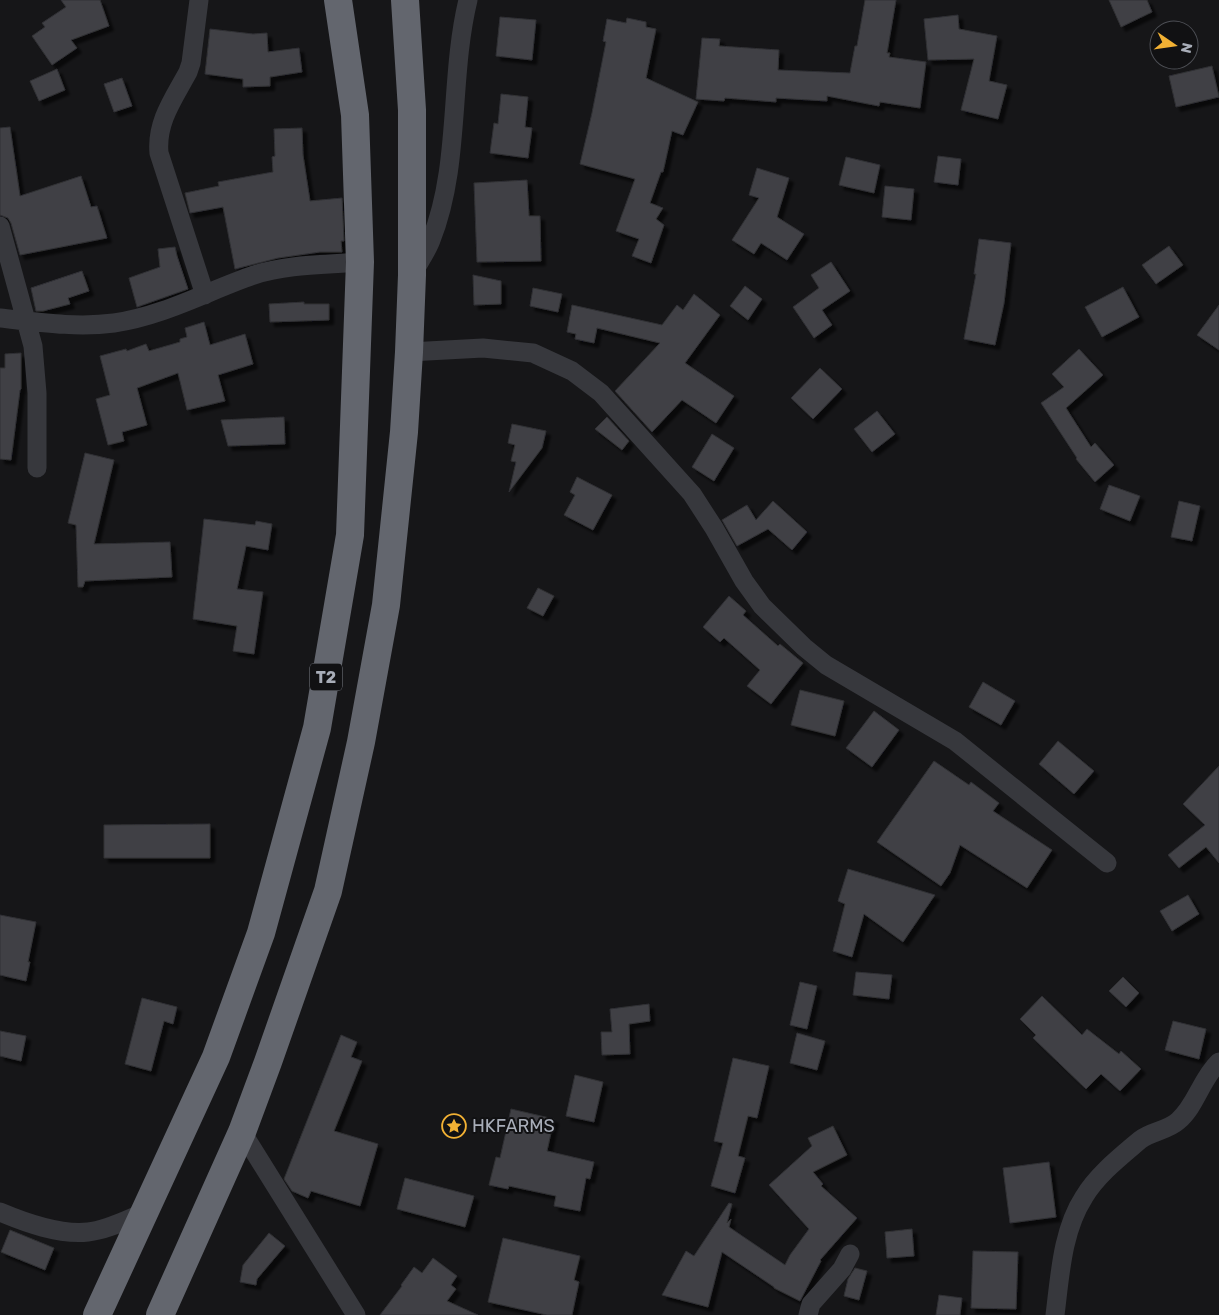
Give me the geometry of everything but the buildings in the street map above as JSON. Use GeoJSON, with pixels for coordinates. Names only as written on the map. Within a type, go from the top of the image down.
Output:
{"type":"FeatureCollection","features":[{"type":"Feature","properties":{"kind":"highway","name":"T2"},"geometry":{"type":"LineString","coordinates":[[97,1315],[216,1057],[261,933],[317,728],[350,535],[360,262],[355,114],[338,0]]}},
{"type":"Feature","properties":{"kind":"highway"},"geometry":{"type":"LineString","coordinates":[[160,1315],[242,1132],[268,1062],[328,891],[359,751],[386,605],[404,432],[409,352],[412,275],[412,110],[405,0]]}},
{"type":"Feature","properties":{"kind":"street"},"geometry":{"type":"LineString","coordinates":[[199,0],[188,72],[161,123],[158,142],[159,153],[204,295]]}},
{"type":"Feature","properties":{"kind":"street"},"geometry":{"type":"LineString","coordinates":[[412,275],[431,241],[442,206],[452,142],[462,23],[468,0]]}},
{"type":"Feature","properties":{"kind":"street"},"geometry":{"type":"LineString","coordinates":[[0,226],[33,346],[37,393],[38,468]]}},
{"type":"Feature","properties":{"kind":"street"},"geometry":{"type":"LineString","coordinates":[[0,318],[80,325],[114,323],[145,316],[254,275],[276,270],[360,262]]}},
{"type":"Feature","properties":{"kind":"street"},"geometry":{"type":"LineString","coordinates":[[409,352],[483,348],[525,352],[572,371],[601,393],[692,494],[744,581],[762,606],[804,647],[826,665],[955,741],[1107,863]]}},
{"type":"Feature","properties":{"kind":"street"},"geometry":{"type":"LineString","coordinates":[[1055,1315],[1060,1272],[1070,1229],[1075,1212],[1084,1197],[1105,1171],[1143,1138],[1179,1120],[1191,1104],[1209,1071],[1219,1062]]}},
{"type":"Feature","properties":{"kind":"street"},"geometry":{"type":"LineString","coordinates":[[242,1132],[356,1315]]}},
{"type":"Feature","properties":{"kind":"street"},"geometry":{"type":"LineString","coordinates":[[0,1212],[31,1223],[69,1232],[89,1232],[116,1225],[144,1213]]}},
{"type":"Feature","properties":{"kind":"street"},"geometry":{"type":"LineString","coordinates":[[808,1315],[811,1304],[842,1269],[850,1254]]}},
{"type":"Feature","properties":{"kind":"place","name":"HKFARMS"},"geometry":{"type":"Point","coordinates":[454,1126]}}]}
